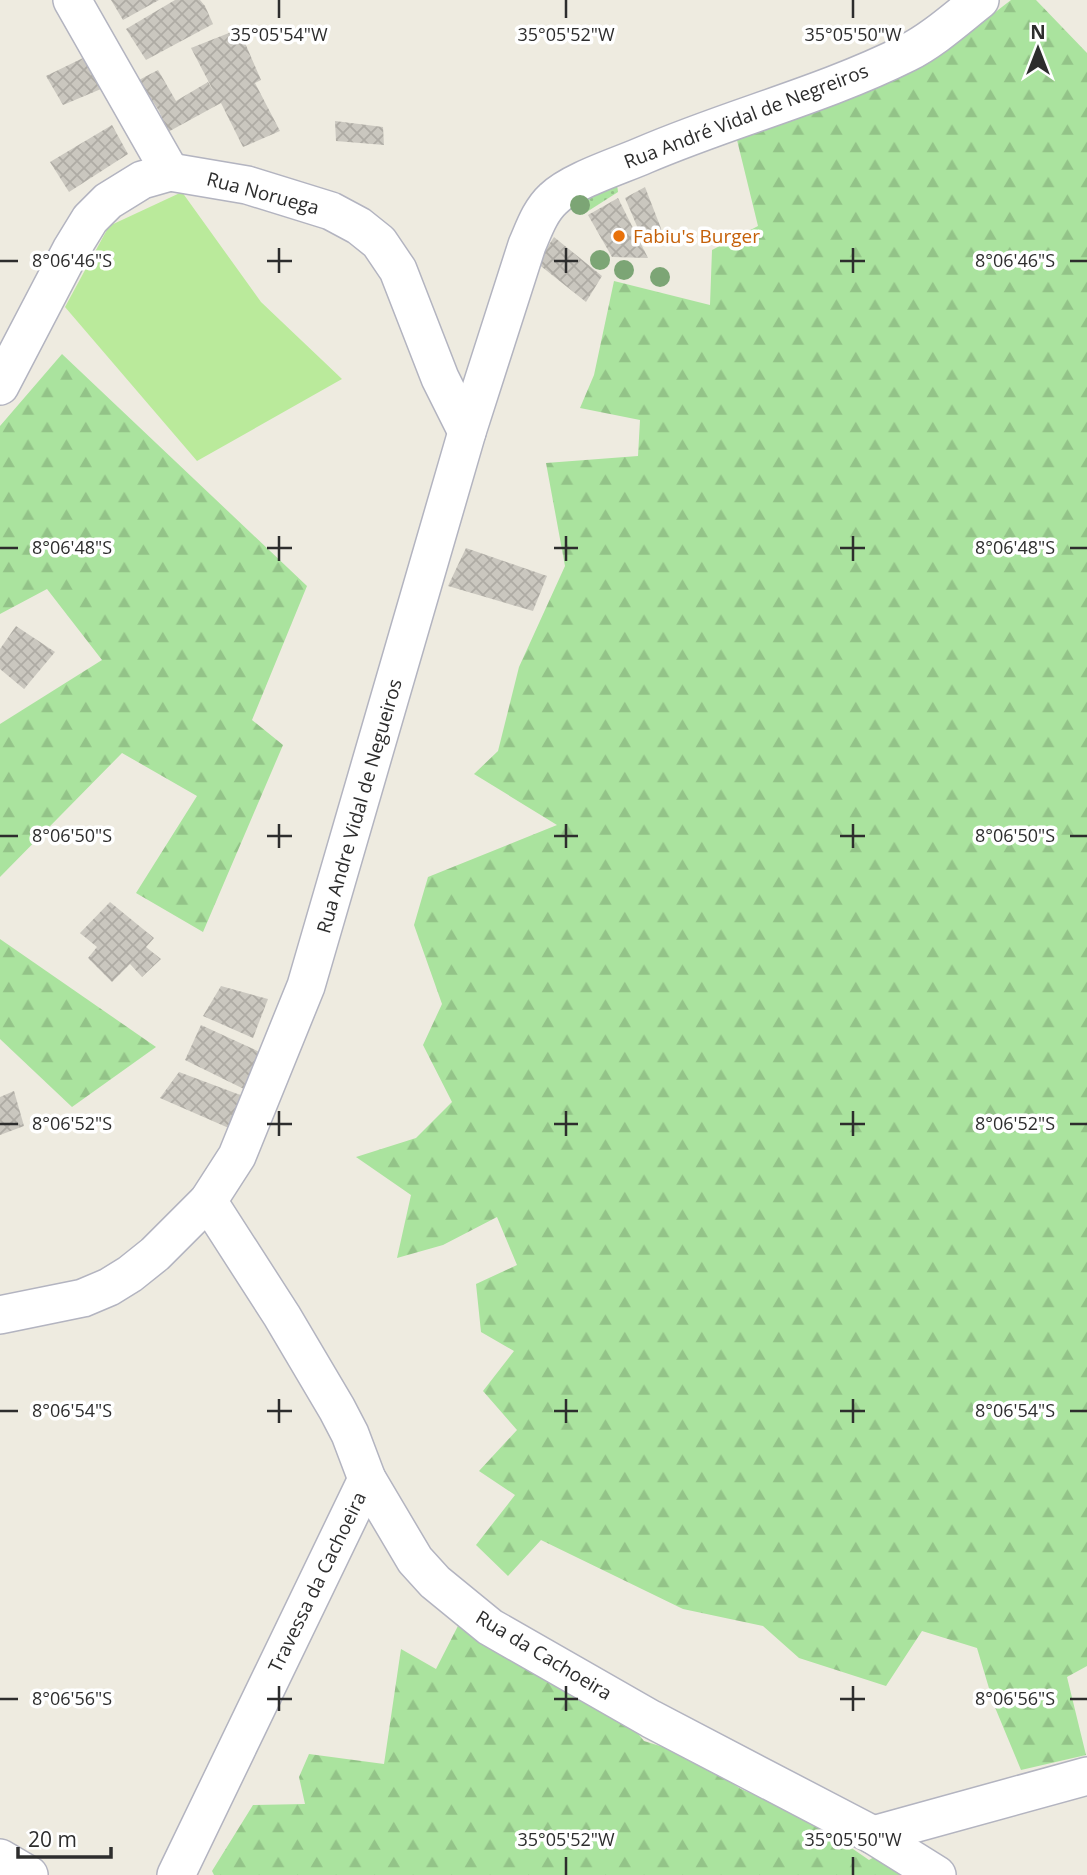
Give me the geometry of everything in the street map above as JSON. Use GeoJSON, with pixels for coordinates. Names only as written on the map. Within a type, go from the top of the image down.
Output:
{"type":"FeatureCollection","features":[{"type":"Feature","properties":{"kind":"street"},"geometry":{"type":"LineString","coordinates":[[72,0],[170,172]]}},
{"type":"Feature","properties":{"kind":"street","name":"Rua André Vidal de Negreiros"},"geometry":{"type":"LineString","coordinates":[[579,183],[671,144],[813,92],[908,52],[949,25],[980,0]]}},
{"type":"Feature","properties":{"kind":"street","name":"Rua Noruega"},"geometry":{"type":"LineString","coordinates":[[0,386],[90,219],[108,201],[142,180],[170,172],[247,185],[331,211],[359,226],[379,242],[398,270],[440,378],[467,432]]}},
{"type":"Feature","properties":{"kind":"street","name":"Rua Andre Vidal de Negueiros"},"geometry":{"type":"LineString","coordinates":[[0,1315],[83,1298],[109,1287],[155,1254],[208,1201],[237,1156],[306,986],[467,432],[527,245],[539,217],[554,198],[579,183]]}},
{"type":"Feature","properties":{"kind":"street","name":"Rua da Cachoeira"},"geometry":{"type":"LineString","coordinates":[[208,1201],[282,1316],[337,1409],[350,1434],[367,1479],[415,1560],[435,1582],[490,1627],[651,1719],[873,1835],[937,1875]]}},
{"type":"Feature","properties":{"kind":"street","name":"Travessa da Cachoeira"},"geometry":{"type":"LineString","coordinates":[[176,1875],[367,1479]]}},
{"type":"Feature","properties":{"kind":"street"},"geometry":{"type":"LineString","coordinates":[[873,1835],[1087,1776]]}},
{"type":"Feature","properties":{"kind":"street"},"geometry":{"type":"LineString","coordinates":[[0,1858],[29,1875]]}},
{"type":"Feature","properties":{"kind":"green space"},"geometry":{"type":"Polygon","coordinates":[[[1011,0],[1036,0],[1087,53],[1087,1666],[1067,1677],[1086,1755],[1021,1770],[994,1705],[977,1648],[922,1631],[886,1686],[799,1658],[763,1626],[683,1609],[541,1540],[508,1576],[476,1545],[515,1495],[479,1471],[517,1430],[483,1391],[514,1351],[481,1332],[476,1284],[517,1265],[497,1217],[443,1245],[397,1258],[411,1195],[356,1157],[416,1138],[452,1102],[423,1045],[442,1004],[414,925],[428,877],[557,825],[474,774],[498,751],[519,667],[565,566],[546,463],[638,456],[640,420],[580,408],[594,375],[614,281],[710,305],[712,250],[758,226],[737,140],[816,111],[936,58],[1011,0]]]}},
{"type":"Feature","properties":{"kind":"green space"},"geometry":{"type":"Polygon","coordinates":[[[616,177],[618,192],[582,215],[573,202],[616,177]]]}},
{"type":"Feature","properties":{"kind":"green space"},"geometry":{"type":"Polygon","coordinates":[[[182,192],[261,302],[342,379],[197,461],[65,307],[109,226],[182,192]]]}},
{"type":"Feature","properties":{"kind":"green space"},"geometry":{"type":"Polygon","coordinates":[[[62,354],[307,586],[252,720],[283,745],[203,932],[136,893],[197,796],[122,753],[0,877],[0,724],[102,660],[47,589],[0,614],[0,426],[62,354]]]}},
{"type":"Feature","properties":{"kind":"green space"},"geometry":{"type":"Polygon","coordinates":[[[0,939],[156,1047],[72,1107],[0,1039],[0,939]]]}},
{"type":"Feature","properties":{"kind":"green space"},"geometry":{"type":"Polygon","coordinates":[[[461,1620],[628,1721],[644,1741],[692,1756],[741,1789],[805,1816],[869,1860],[884,1851],[921,1875],[214,1875],[212,1871],[253,1805],[305,1804],[299,1777],[309,1754],[384,1764],[401,1649],[436,1669],[461,1620]]]}},
{"type":"Feature","properties":{"kind":"building"},"geometry":{"type":"Polygon","coordinates":[[[111,0],[159,0],[123,20],[111,0]]]}},
{"type":"Feature","properties":{"kind":"building"},"geometry":{"type":"Polygon","coordinates":[[[175,0],[200,0],[213,24],[146,60],[126,29],[175,0]]]}},
{"type":"Feature","properties":{"kind":"building"},"geometry":{"type":"Polygon","coordinates":[[[239,29],[261,80],[255,83],[280,131],[243,147],[221,103],[168,132],[159,111],[139,80],[158,70],[176,101],[208,82],[214,92],[191,48],[239,29]]]}},
{"type":"Feature","properties":{"kind":"building"},"geometry":{"type":"Polygon","coordinates":[[[83,58],[101,89],[63,105],[46,76],[83,58]]]}},
{"type":"Feature","properties":{"kind":"building"},"geometry":{"type":"Polygon","coordinates":[[[335,121],[383,127],[384,145],[336,141],[335,121]]]}},
{"type":"Feature","properties":{"kind":"building"},"geometry":{"type":"Polygon","coordinates":[[[112,125],[128,154],[69,192],[50,162],[112,125]]]}},
{"type":"Feature","properties":{"kind":"building"},"geometry":{"type":"Polygon","coordinates":[[[645,187],[662,231],[642,238],[625,198],[645,187]]]}},
{"type":"Feature","properties":{"kind":"building","name":"Fabiu's Burger"},"geometry":{"type":"Polygon","coordinates":[[[618,198],[648,258],[612,257],[588,215],[618,198]]]}},
{"type":"Feature","properties":{"kind":"building"},"geometry":{"type":"Polygon","coordinates":[[[554,237],[602,276],[586,302],[537,263],[554,237]]]}},
{"type":"Feature","properties":{"kind":"building"},"geometry":{"type":"Polygon","coordinates":[[[466,548],[547,576],[533,611],[448,586],[466,548]]]}},
{"type":"Feature","properties":{"kind":"building"},"geometry":{"type":"Polygon","coordinates":[[[16,626],[55,652],[24,689],[0,669],[0,649],[16,626]]]}},
{"type":"Feature","properties":{"kind":"building"},"geometry":{"type":"Polygon","coordinates":[[[110,902],[154,938],[146,947],[161,959],[142,977],[130,964],[112,982],[88,958],[97,947],[80,933],[110,902]]]}},
{"type":"Feature","properties":{"kind":"building"},"geometry":{"type":"Polygon","coordinates":[[[221,986],[268,999],[253,1038],[203,1016],[221,986]]]}},
{"type":"Feature","properties":{"kind":"building"},"geometry":{"type":"Polygon","coordinates":[[[201,1025],[264,1054],[252,1093],[185,1060],[201,1025]]]}},
{"type":"Feature","properties":{"kind":"building"},"geometry":{"type":"Polygon","coordinates":[[[179,1072],[243,1096],[231,1129],[160,1098],[179,1072]]]}},
{"type":"Feature","properties":{"kind":"building"},"geometry":{"type":"Polygon","coordinates":[[[14,1091],[24,1126],[0,1135],[0,1097],[14,1091]]]}},
{"type":"Feature","properties":{"kind":"place","name":"Fabiu's Burger"},"geometry":{"type":"Point","coordinates":[619,236]}}]}
